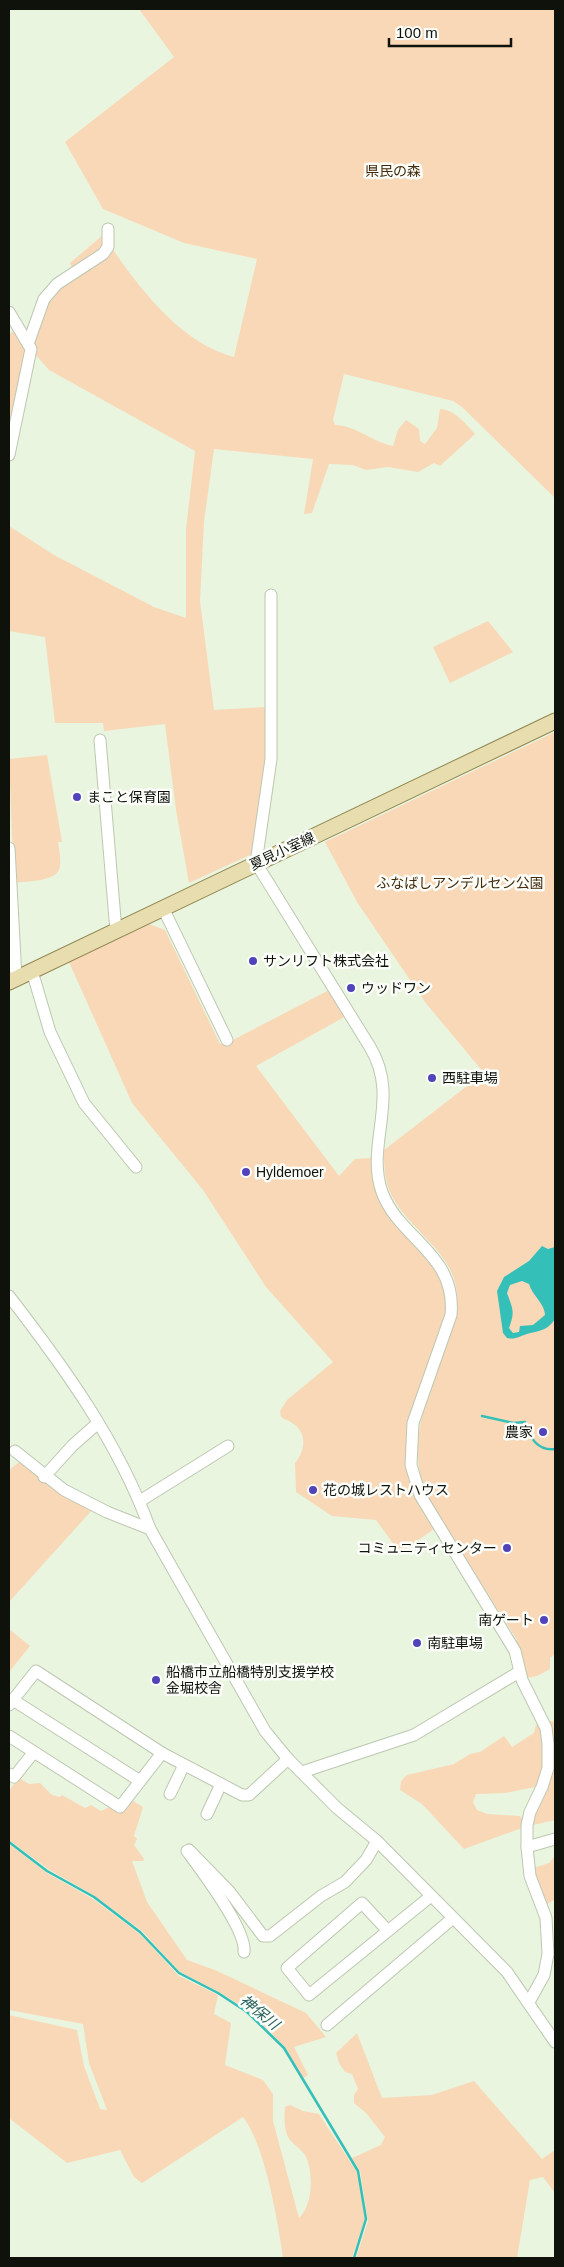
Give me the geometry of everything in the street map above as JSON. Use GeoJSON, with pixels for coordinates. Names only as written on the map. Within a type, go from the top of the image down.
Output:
{"type":"FeatureCollection","features":[{"type":"Feature","properties":{"kind":"main road","name":"夏見小室線"},"geometry":{"type":"LineString","coordinates":[[12,980],[555,721]]}},
{"type":"Feature","properties":{"kind":"street"},"geometry":{"type":"LineString","coordinates":[[28,344],[44,299],[57,284],[103,254],[108,247],[108,229]]}},
{"type":"Feature","properties":{"kind":"street"},"geometry":{"type":"LineString","coordinates":[[9,312],[31,349],[9,455]]}},
{"type":"Feature","properties":{"kind":"street"},"geometry":{"type":"LineString","coordinates":[[271,595],[271,759],[256,863],[372,1050],[380,1070],[383,1092],[383,1116],[377,1166],[383,1194],[392,1210],[442,1270],[451,1302],[451,1315],[413,1423],[410,1441],[412,1472],[424,1503],[515,1651],[519,1672],[540,1715],[548,1744],[548,1768],[542,1787],[530,1812],[527,1825],[530,1876],[546,1918],[547,1946],[544,1975],[530,2002]]}},
{"type":"Feature","properties":{"kind":"street"},"geometry":{"type":"LineString","coordinates":[[100,740],[116,931]]}},
{"type":"Feature","properties":{"kind":"street"},"geometry":{"type":"LineString","coordinates":[[9,848],[12,980]]}},
{"type":"Feature","properties":{"kind":"street"},"geometry":{"type":"LineString","coordinates":[[163,908],[227,1040]]}},
{"type":"Feature","properties":{"kind":"street"},"geometry":{"type":"LineString","coordinates":[[32,971],[50,1032],[84,1103],[136,1167]]}},
{"type":"Feature","properties":{"kind":"street"},"geometry":{"type":"LineString","coordinates":[[9,1296],[47,1344],[114,1448],[140,1501],[150,1529],[262,1725],[288,1759],[337,1808],[377,1841],[507,1972],[530,2002],[555,2042]]}},
{"type":"Feature","properties":{"kind":"street"},"geometry":{"type":"LineString","coordinates":[[44,1477],[73,1445],[98,1423]]}},
{"type":"Feature","properties":{"kind":"street"},"geometry":{"type":"LineString","coordinates":[[140,1501],[228,1446]]}},
{"type":"Feature","properties":{"kind":"street"},"geometry":{"type":"LineString","coordinates":[[15,1450],[44,1477],[64,1490],[107,1512],[150,1529]]}},
{"type":"Feature","properties":{"kind":"street"},"geometry":{"type":"LineString","coordinates":[[140,1781],[11,1702],[36,1671],[162,1753],[242,1795],[249,1795],[288,1759]]}},
{"type":"Feature","properties":{"kind":"street"},"geometry":{"type":"LineString","coordinates":[[302,1772],[414,1735],[519,1672]]}},
{"type":"Feature","properties":{"kind":"street"},"geometry":{"type":"LineString","coordinates":[[9,1736],[120,1807],[162,1753]]}},
{"type":"Feature","properties":{"kind":"street"},"geometry":{"type":"LineString","coordinates":[[9,1774],[14,1778],[34,1752]]}},
{"type":"Feature","properties":{"kind":"street"},"geometry":{"type":"LineString","coordinates":[[170,1794],[184,1765]]}},
{"type":"Feature","properties":{"kind":"street"},"geometry":{"type":"LineString","coordinates":[[208,1814],[221,1784]]}},
{"type":"Feature","properties":{"kind":"street"},"geometry":{"type":"LineString","coordinates":[[527,1847],[555,1838]]}},
{"type":"Feature","properties":{"kind":"street"},"geometry":{"type":"LineString","coordinates":[[244,1952],[244,1941],[218,1895],[187,1851],[189,1850],[229,1891],[263,1936],[270,1936],[321,1896],[346,1882],[366,1860],[377,1841]]}},
{"type":"Feature","properties":{"kind":"street"},"geometry":{"type":"LineString","coordinates":[[388,1931],[362,1903],[287,1968],[309,1995],[388,1931],[431,1896]]}},
{"type":"Feature","properties":{"kind":"street"},"geometry":{"type":"LineString","coordinates":[[326,2025],[453,1918]]}},
{"type":"Feature","properties":{"kind":"green space","name":"県民の森"},"geometry":{"type":"Polygon","coordinates":[[[139,9],[555,9],[555,498],[462,407],[453,401],[344,374],[333,420],[335,425],[350,428],[393,446],[398,430],[406,420],[419,429],[420,441],[425,444],[437,428],[440,409],[455,414],[475,434],[440,466],[434,463],[418,472],[388,467],[366,470],[353,465],[329,464],[312,513],[304,514],[313,459],[214,449],[204,522],[200,601],[214,710],[266,707],[267,758],[252,854],[189,883],[176,810],[165,724],[104,731],[103,723],[55,723],[45,637],[9,631],[9,526],[54,555],[154,607],[186,618],[186,530],[195,451],[49,370],[35,354],[31,341],[46,301],[59,287],[76,276],[70,263],[103,235],[143,290],[176,324],[214,350],[234,357],[257,259],[184,243],[103,209],[65,142],[174,57],[139,9]]]}},
{"type":"Feature","properties":{"kind":"green space"},"geometry":{"type":"Polygon","coordinates":[[[14,331],[26,350],[9,430],[9,334],[14,331]]]}},
{"type":"Feature","properties":{"kind":"green space"},"geometry":{"type":"Polygon","coordinates":[[[488,621],[513,652],[450,683],[433,647],[488,621]]]}},
{"type":"Feature","properties":{"kind":"green space","name":"ふなばしアンデルセン公園"},"geometry":{"type":"Polygon","coordinates":[[[555,732],[555,1654],[550,1658],[550,1669],[537,1676],[526,1678],[517,1640],[429,1501],[422,1480],[418,1460],[418,1440],[421,1421],[455,1319],[457,1295],[454,1279],[448,1266],[397,1205],[388,1187],[384,1166],[384,1150],[484,1073],[425,1002],[357,902],[325,842],[555,732]]]}},
{"type":"Feature","properties":{"kind":"green space"},"geometry":{"type":"Polygon","coordinates":[[[47,755],[62,842],[58,842],[60,867],[56,874],[51,877],[14,883],[9,759],[47,755]]]}},
{"type":"Feature","properties":{"kind":"green space"},"geometry":{"type":"Polygon","coordinates":[[[149,924],[165,930],[220,1044],[233,1040],[333,988],[348,1015],[256,1066],[339,1176],[355,1159],[373,1158],[374,1177],[443,1283],[447,1308],[407,1430],[406,1446],[411,1482],[420,1504],[434,1529],[400,1553],[376,1520],[332,1516],[296,1492],[295,1463],[303,1448],[303,1437],[297,1427],[281,1417],[280,1411],[287,1400],[333,1362],[266,1287],[203,1190],[132,1103],[69,962],[149,924]]]}},
{"type":"Feature","properties":{"kind":"green space"},"geometry":{"type":"Polygon","coordinates":[[[18,1463],[23,1463],[93,1509],[9,1602],[9,1470],[18,1463]]]}},
{"type":"Feature","properties":{"kind":"green space"},"geometry":{"type":"Polygon","coordinates":[[[9,1629],[30,1646],[9,1672],[9,1629]]]}},
{"type":"Feature","properties":{"kind":"green space"},"geometry":{"type":"Polygon","coordinates":[[[550,1721],[555,1722],[555,1820],[529,1826],[544,1788],[550,1721]]]}},
{"type":"Feature","properties":{"kind":"green space"},"geometry":{"type":"Polygon","coordinates":[[[540,1724],[546,1745],[540,1786],[505,1793],[476,1794],[473,1802],[477,1810],[487,1814],[520,1816],[523,1820],[522,1828],[464,1849],[422,1804],[400,1790],[401,1781],[407,1775],[454,1764],[470,1754],[480,1752],[504,1736],[512,1747],[534,1733],[536,1725],[540,1724]]]}},
{"type":"Feature","properties":{"kind":"green space"},"geometry":{"type":"Polygon","coordinates":[[[19,1778],[29,1784],[40,1783],[52,1795],[60,1797],[62,1795],[85,1808],[91,1805],[101,1811],[109,1807],[122,1813],[131,1800],[143,1807],[134,1836],[137,1839],[134,1845],[144,1859],[143,1861],[132,1861],[147,1902],[187,1960],[215,1970],[306,2013],[326,2037],[294,2047],[308,2075],[303,2078],[285,2047],[248,2010],[219,1992],[180,1972],[141,1930],[93,1895],[48,1869],[9,1840],[9,1790],[19,1778]]]}},
{"type":"Feature","properties":{"kind":"green space"},"geometry":{"type":"Polygon","coordinates":[[[9,1844],[47,1873],[93,1899],[140,1934],[179,1976],[218,1995],[214,2014],[231,2023],[225,2065],[263,2080],[273,2094],[273,2121],[299,2218],[304,2213],[309,2197],[311,2188],[310,2170],[305,2155],[291,2141],[287,2134],[285,2107],[290,2105],[303,2111],[319,2114],[357,2172],[365,2220],[352,2258],[283,2258],[274,2205],[264,2164],[251,2130],[243,2117],[142,2183],[134,2177],[120,2150],[67,2163],[9,2118],[9,2015],[77,2030],[84,2066],[100,2109],[107,2110],[89,2063],[83,2024],[9,2010],[9,1844]]]}},
{"type":"Feature","properties":{"kind":"green space"},"geometry":{"type":"Polygon","coordinates":[[[555,1856],[555,1899],[545,1906],[534,1875],[534,1868],[549,1863],[555,1856]]]}},
{"type":"Feature","properties":{"kind":"green space"},"geometry":{"type":"Polygon","coordinates":[[[357,2033],[382,2098],[432,2095],[474,2081],[542,2159],[555,2150],[555,2193],[543,2177],[530,2180],[517,2258],[356,2258],[368,2221],[360,2171],[352,2158],[381,2145],[385,2137],[366,2113],[354,2103],[354,2095],[358,2089],[352,2074],[345,2072],[339,2063],[336,2053],[357,2033]]]}},
{"type":"Feature","properties":{"kind":"water"},"geometry":{"type":"Polygon","coordinates":[[[542,1246],[548,1249],[555,1247],[555,1319],[543,1330],[515,1338],[507,1338],[503,1333],[497,1291],[504,1277],[529,1261],[542,1246]],[[522,1281],[510,1285],[507,1293],[512,1310],[509,1328],[513,1333],[519,1332],[520,1326],[533,1325],[545,1315],[543,1307],[529,1284],[522,1281]]]}},
{"type":"Feature","properties":{"kind":"waterway"},"geometry":{"type":"LineString","coordinates":[[482,1416],[513,1423],[525,1422],[529,1433],[539,1446],[555,1449]]}},
{"type":"Feature","properties":{"kind":"waterway","name":"神保川"},"geometry":{"type":"LineString","coordinates":[[9,1842],[47,1871],[94,1897],[140,1932],[179,1973],[218,1993],[247,2012],[284,2048],[358,2171],[366,2219],[354,2258]]}},
{"type":"Feature","properties":{"kind":"place","name":"まこと保育園"},"geometry":{"type":"Point","coordinates":[77,797]}},
{"type":"Feature","properties":{"kind":"place","name":"サンリフト株式会社"},"geometry":{"type":"Point","coordinates":[253,961]}},
{"type":"Feature","properties":{"kind":"place","name":"ウッドワン"},"geometry":{"type":"Point","coordinates":[351,988]}},
{"type":"Feature","properties":{"kind":"place","name":"西駐車場"},"geometry":{"type":"Point","coordinates":[432,1078]}},
{"type":"Feature","properties":{"kind":"place","name":"Hyldemoer"},"geometry":{"type":"Point","coordinates":[246,1172]}},
{"type":"Feature","properties":{"kind":"place","name":"農家"},"geometry":{"type":"Point","coordinates":[543,1432]}},
{"type":"Feature","properties":{"kind":"place","name":"花の城レストハウス"},"geometry":{"type":"Point","coordinates":[313,1490]}},
{"type":"Feature","properties":{"kind":"place","name":"コミュニティセンター"},"geometry":{"type":"Point","coordinates":[507,1548]}},
{"type":"Feature","properties":{"kind":"place","name":"南ゲート"},"geometry":{"type":"Point","coordinates":[544,1620]}},
{"type":"Feature","properties":{"kind":"place","name":"南駐車場"},"geometry":{"type":"Point","coordinates":[417,1643]}},
{"type":"Feature","properties":{"kind":"place","name":"船橋市立船橋特別支援学校 金堀校舎"},"geometry":{"type":"Point","coordinates":[156,1680]}}]}
